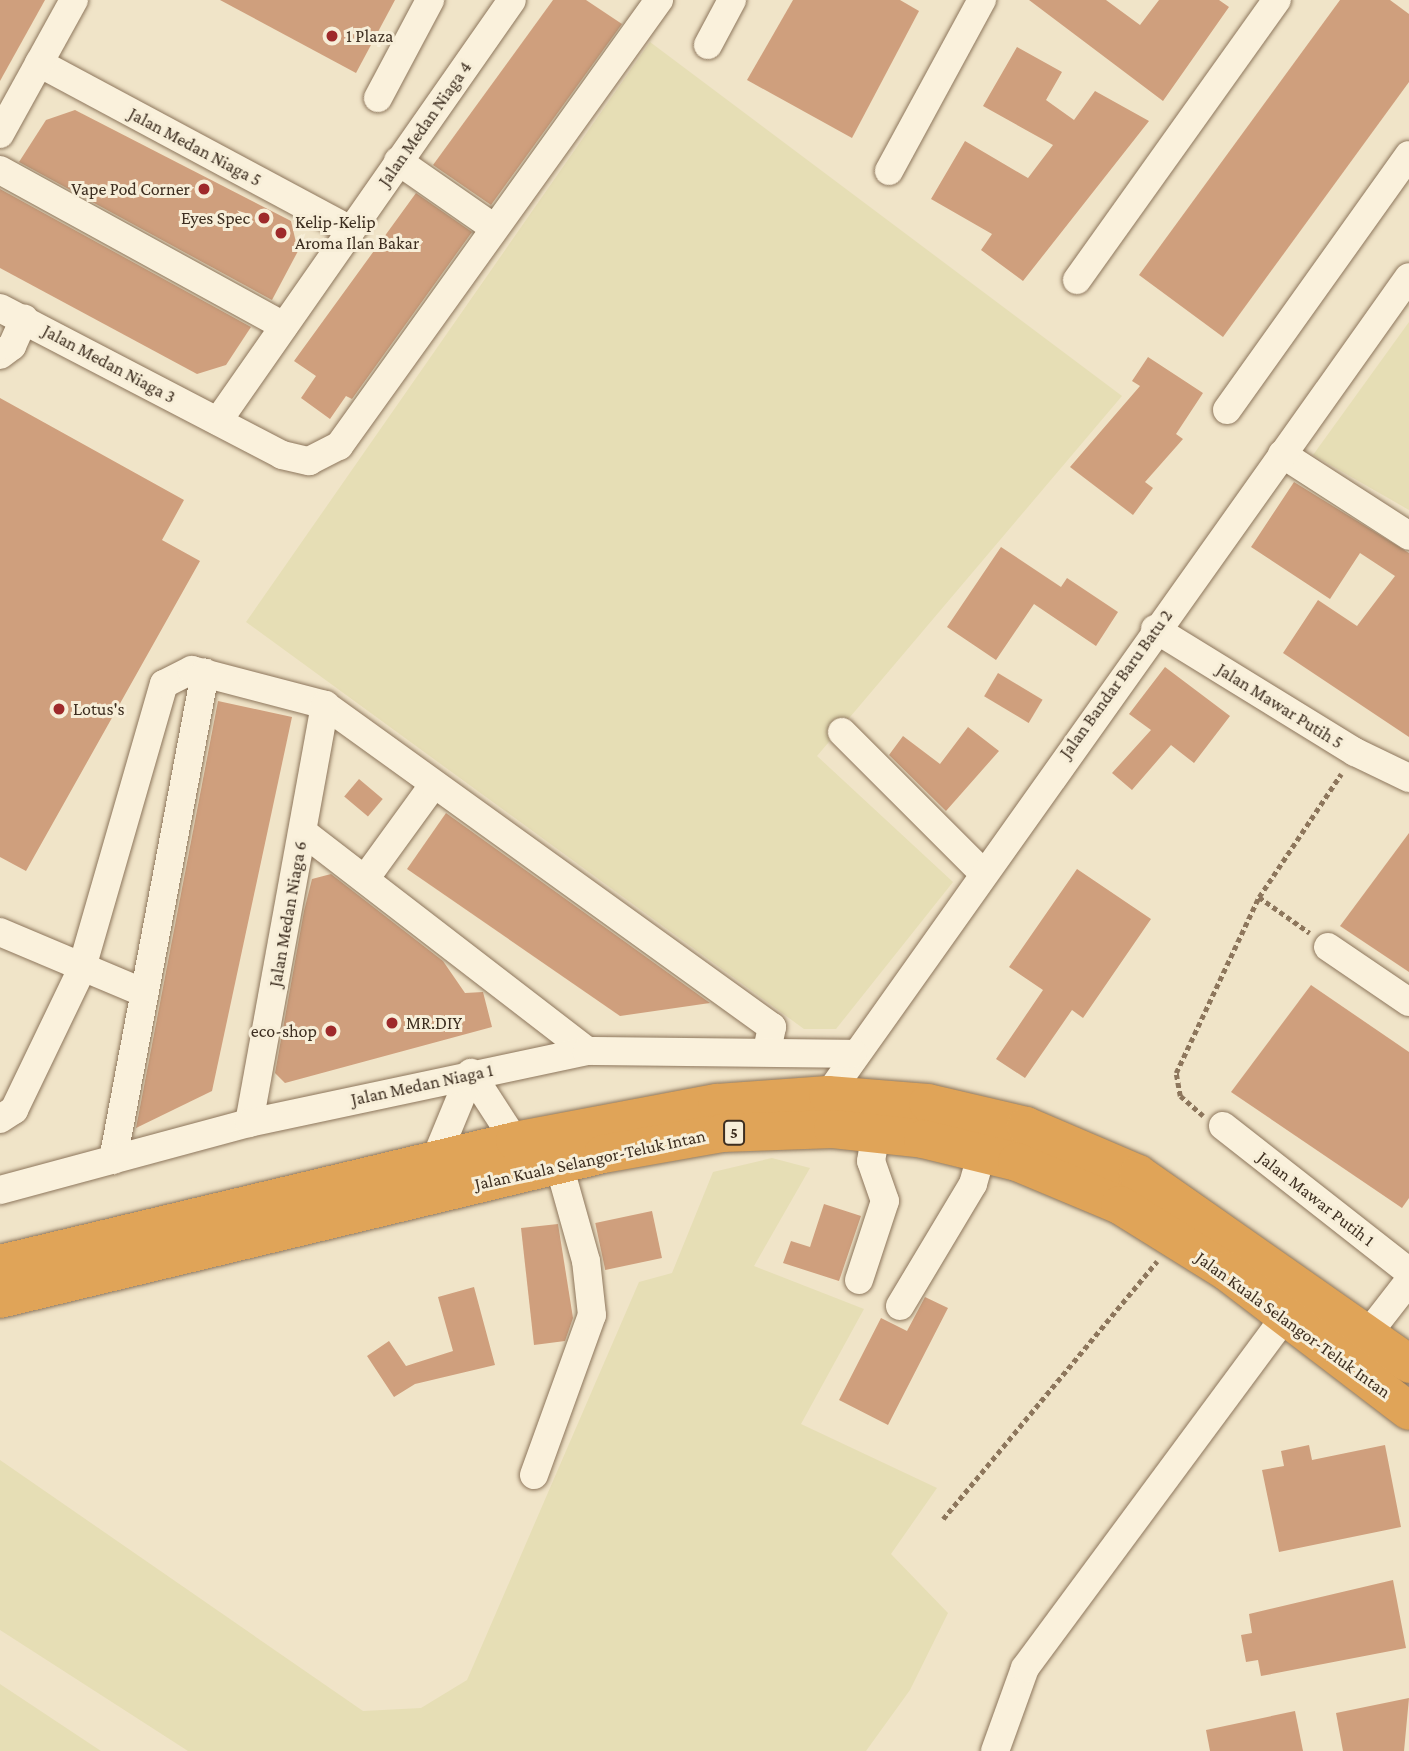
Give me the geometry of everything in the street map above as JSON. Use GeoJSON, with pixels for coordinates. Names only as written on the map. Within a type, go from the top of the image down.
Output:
{"type":"FeatureCollection","features":[{"type":"Feature","properties":{"kind":"highway","name":"Jalan Kuala Selangor-Teluk Intan"},"geometry":{"type":"LineString","coordinates":[[0,1264],[514,1142],[717,1102],[828,1095],[928,1103],[1026,1126],[1138,1174],[1357,1348],[1409,1411]]}},
{"type":"Feature","properties":{"kind":"highway","name":"Jalan Kuala Selangor-Teluk Intan"},"geometry":{"type":"LineString","coordinates":[[0,1299],[559,1165],[722,1133],[876,1133],[982,1153],[1120,1205],[1175,1239],[1285,1317],[1357,1348],[1409,1364]]}},
{"type":"Feature","properties":{"kind":"street"},"geometry":{"type":"LineString","coordinates":[[0,134],[74,0]]}},
{"type":"Feature","properties":{"kind":"street"},"geometry":{"type":"LineString","coordinates":[[379,99],[430,0]]}},
{"type":"Feature","properties":{"kind":"street","name":"Jalan Medan Niaga 4"},"geometry":{"type":"LineString","coordinates":[[218,421],[512,0]]}},
{"type":"Feature","properties":{"kind":"street"},"geometry":{"type":"LineString","coordinates":[[708,45],[732,0]]}},
{"type":"Feature","properties":{"kind":"street"},"geometry":{"type":"LineString","coordinates":[[888,171],[982,0]]}},
{"type":"Feature","properties":{"kind":"street"},"geometry":{"type":"LineString","coordinates":[[1077,280],[1277,0]]}},
{"type":"Feature","properties":{"kind":"street","name":"Jalan Medan Niaga 3"},"geometry":{"type":"LineString","coordinates":[[12,314],[282,455],[309,461],[339,446],[651,2]]}},
{"type":"Feature","properties":{"kind":"street","name":"Jalan Medan Niaga 5"},"geometry":{"type":"LineString","coordinates":[[39,63],[351,230]]}},
{"type":"Feature","properties":{"kind":"street"},"geometry":{"type":"LineString","coordinates":[[1227,410],[1409,155]]}},
{"type":"Feature","properties":{"kind":"street"},"geometry":{"type":"LineString","coordinates":[[398,161],[493,227]]}},
{"type":"Feature","properties":{"kind":"street"},"geometry":{"type":"LineString","coordinates":[[0,170],[284,326]]}},
{"type":"Feature","properties":{"kind":"street","name":"Jalan Bandar Baru Batu 2"},"geometry":{"type":"LineString","coordinates":[[828,1095],[853,1054],[982,872],[1409,277]]}},
{"type":"Feature","properties":{"kind":"street"},"geometry":{"type":"LineString","coordinates":[[0,355],[12,346],[12,314]]}},
{"type":"Feature","properties":{"kind":"street"},"geometry":{"type":"LineString","coordinates":[[1282,454],[1409,536]]}},
{"type":"Feature","properties":{"kind":"street","name":"Jalan Mawar Putih 5"},"geometry":{"type":"LineString","coordinates":[[1155,629],[1355,752],[1409,778]]}},
{"type":"Feature","properties":{"kind":"street"},"geometry":{"type":"LineString","coordinates":[[0,1119],[14,1110],[82,971],[164,684],[192,670],[325,705],[772,1027],[767,1050]]}},
{"type":"Feature","properties":{"kind":"street"},"geometry":{"type":"LineString","coordinates":[[113,1160],[141,998],[205,673]]}},
{"type":"Feature","properties":{"kind":"street","name":"Jalan Medan Niaga 6"},"geometry":{"type":"LineString","coordinates":[[249,1123],[325,705]]}},
{"type":"Feature","properties":{"kind":"street"},"geometry":{"type":"LineString","coordinates":[[842,733],[982,872]]}},
{"type":"Feature","properties":{"kind":"street"},"geometry":{"type":"LineString","coordinates":[[365,879],[434,784]]}},
{"type":"Feature","properties":{"kind":"street"},"geometry":{"type":"LineString","coordinates":[[303,832],[587,1052]]}},
{"type":"Feature","properties":{"kind":"street"},"geometry":{"type":"LineString","coordinates":[[0,932],[141,998]]}},
{"type":"Feature","properties":{"kind":"street"},"geometry":{"type":"LineString","coordinates":[[1328,947],[1409,1002]]}},
{"type":"Feature","properties":{"kind":"street","name":"Jalan Medan Niaga 1"},"geometry":{"type":"LineString","coordinates":[[0,1190],[249,1123],[471,1073],[587,1052],[767,1050],[853,1054]]}},
{"type":"Feature","properties":{"kind":"street"},"geometry":{"type":"LineString","coordinates":[[471,1073],[514,1142]]}},
{"type":"Feature","properties":{"kind":"street"},"geometry":{"type":"LineString","coordinates":[[435,1160],[471,1073]]}},
{"type":"Feature","properties":{"kind":"street","name":"Jalan Mawar Putih 1"},"geometry":{"type":"LineString","coordinates":[[1223,1126],[1409,1272]]}},
{"type":"Feature","properties":{"kind":"street"},"geometry":{"type":"LineString","coordinates":[[859,1280],[885,1201],[871,1161],[876,1133]]}},
{"type":"Feature","properties":{"kind":"street"},"geometry":{"type":"LineString","coordinates":[[900,1306],[973,1184],[982,1153]]}},
{"type":"Feature","properties":{"kind":"street"},"geometry":{"type":"LineString","coordinates":[[534,1475],[592,1315],[586,1261],[559,1165]]}},
{"type":"Feature","properties":{"kind":"street"},"geometry":{"type":"LineString","coordinates":[[1357,1348],[1409,1281]]}},
{"type":"Feature","properties":{"kind":"street"},"geometry":{"type":"LineString","coordinates":[[995,1751],[1025,1668],[1285,1317]]}},
{"type":"Feature","properties":{"kind":"path"},"geometry":{"type":"LineString","coordinates":[[1223,1126],[1186,1105],[1177,1073],[1259,897],[1355,752]]}},
{"type":"Feature","properties":{"kind":"path"},"geometry":{"type":"LineString","coordinates":[[1259,897],[1328,947]]}},
{"type":"Feature","properties":{"kind":"path"},"geometry":{"type":"LineString","coordinates":[[943,1518],[1175,1239]]}},
{"type":"Feature","properties":{"kind":"shaded area"},"geometry":{"type":"Polygon","coordinates":[[[650,42],[1122,396],[817,756],[953,882],[836,1029],[804,1029],[246,622],[650,42]]]}},
{"type":"Feature","properties":{"kind":"shaded area"},"geometry":{"type":"Polygon","coordinates":[[[1409,322],[1409,510],[1313,455],[1409,322]]]}},
{"type":"Feature","properties":{"kind":"shaded area"},"geometry":{"type":"Polygon","coordinates":[[[772,1158],[810,1168],[754,1266],[864,1309],[801,1424],[937,1488],[891,1554],[948,1613],[910,1690],[866,1751],[188,1751],[0,1630],[0,1460],[363,1711],[421,1708],[467,1680],[639,1282],[672,1273],[713,1172],[772,1158]]]}},
{"type":"Feature","properties":{"kind":"shaded area"},"geometry":{"type":"Polygon","coordinates":[[[0,1684],[101,1751],[0,1751],[0,1684]]]}},
{"type":"Feature","properties":{"kind":"building"},"geometry":{"type":"Polygon","coordinates":[[[0,0],[45,0],[0,81],[0,0]]]}},
{"type":"Feature","properties":{"kind":"building","name":"1 Plaza"},"geometry":{"type":"Polygon","coordinates":[[[220,0],[395,0],[356,73],[220,0]]]}},
{"type":"Feature","properties":{"kind":"building"},"geometry":{"type":"Polygon","coordinates":[[[553,0],[586,0],[622,24],[491,205],[433,165],[553,0]]]}},
{"type":"Feature","properties":{"kind":"building"},"geometry":{"type":"Polygon","coordinates":[[[793,0],[900,0],[919,11],[852,138],[747,80],[793,0]]]}},
{"type":"Feature","properties":{"kind":"building"},"geometry":{"type":"Polygon","coordinates":[[[1029,0],[1106,0],[1140,25],[1159,0],[1219,0],[1229,7],[1163,101],[1029,0]]]}},
{"type":"Feature","properties":{"kind":"building"},"geometry":{"type":"Polygon","coordinates":[[[1340,0],[1390,0],[1409,14],[1409,82],[1223,337],[1139,275],[1340,0]]]}},
{"type":"Feature","properties":{"kind":"building"},"geometry":{"type":"Polygon","coordinates":[[[1017,47],[1062,72],[1046,100],[1074,120],[1095,91],[1149,121],[1023,281],[981,250],[992,234],[931,199],[965,141],[1028,178],[1053,145],[983,106],[1017,47]]]}},
{"type":"Feature","properties":{"kind":"building"},"geometry":{"type":"Polygon","coordinates":[[[75,110],[291,221],[298,251],[272,300],[19,162],[46,120],[75,110]]]}},
{"type":"Feature","properties":{"kind":"building"},"geometry":{"type":"Polygon","coordinates":[[[0,189],[251,327],[226,365],[197,374],[0,268],[0,189]]]}},
{"type":"Feature","properties":{"kind":"building"},"geometry":{"type":"Polygon","coordinates":[[[416,193],[472,232],[352,399],[346,396],[330,419],[301,398],[316,376],[294,361],[416,193]]]}},
{"type":"Feature","properties":{"kind":"building"},"geometry":{"type":"Polygon","coordinates":[[[1148,357],[1203,393],[1176,434],[1183,439],[1145,482],[1153,488],[1133,515],[1070,467],[1140,386],[1132,381],[1148,357]]]}},
{"type":"Feature","properties":{"kind":"building","name":"Lotus's"},"geometry":{"type":"Polygon","coordinates":[[[0,398],[184,500],[162,540],[200,561],[26,871],[0,857],[0,398]]]}},
{"type":"Feature","properties":{"kind":"building"},"geometry":{"type":"Polygon","coordinates":[[[1294,482],[1409,553],[1409,737],[1283,653],[1318,600],[1357,626],[1395,576],[1360,553],[1330,599],[1251,547],[1294,482]]]}},
{"type":"Feature","properties":{"kind":"building"},"geometry":{"type":"Polygon","coordinates":[[[1001,547],[1061,587],[1067,578],[1118,612],[1096,646],[1034,604],[996,660],[947,627],[1001,547]]]}},
{"type":"Feature","properties":{"kind":"building"},"geometry":{"type":"Polygon","coordinates":[[[1165,667],[1230,716],[1194,763],[1171,745],[1132,790],[1112,773],[1151,730],[1129,714],[1165,667]]]}},
{"type":"Feature","properties":{"kind":"building"},"geometry":{"type":"Polygon","coordinates":[[[998,673],[1043,700],[1029,723],[984,696],[998,673]]]}},
{"type":"Feature","properties":{"kind":"building"},"geometry":{"type":"Polygon","coordinates":[[[218,701],[292,717],[212,1091],[136,1128],[218,701]]]}},
{"type":"Feature","properties":{"kind":"building"},"geometry":{"type":"Polygon","coordinates":[[[968,727],[999,751],[946,811],[889,755],[903,736],[940,764],[968,727]]]}},
{"type":"Feature","properties":{"kind":"building"},"geometry":{"type":"Polygon","coordinates":[[[359,779],[383,799],[368,817],[344,797],[359,779]]]}},
{"type":"Feature","properties":{"kind":"building"},"geometry":{"type":"Polygon","coordinates":[[[446,813],[710,1003],[620,1016],[407,869],[446,813]]]}},
{"type":"Feature","properties":{"kind":"building"},"geometry":{"type":"Polygon","coordinates":[[[1409,833],[1409,972],[1340,926],[1409,833]]]}},
{"type":"Feature","properties":{"kind":"building"},"geometry":{"type":"Polygon","coordinates":[[[1077,869],[1151,919],[1083,1018],[1072,1010],[1025,1078],[996,1059],[1043,990],[1009,967],[1077,869]]]}},
{"type":"Feature","properties":{"kind":"building"},"geometry":{"type":"Polygon","coordinates":[[[331,874],[443,961],[465,993],[483,992],[492,1027],[285,1083],[275,1073],[304,911],[312,879],[331,874]]]}},
{"type":"Feature","properties":{"kind":"building"},"geometry":{"type":"Polygon","coordinates":[[[1311,985],[1409,1052],[1409,1198],[1402,1208],[1231,1092],[1311,985]]]}},
{"type":"Feature","properties":{"kind":"building"},"geometry":{"type":"Polygon","coordinates":[[[824,1204],[861,1216],[839,1281],[783,1263],[791,1241],[810,1247],[824,1204]]]}},
{"type":"Feature","properties":{"kind":"building"},"geometry":{"type":"Polygon","coordinates":[[[652,1211],[662,1258],[605,1270],[595,1223],[652,1211]]]}},
{"type":"Feature","properties":{"kind":"building"},"geometry":{"type":"Polygon","coordinates":[[[558,1224],[573,1318],[565,1341],[534,1345],[521,1228],[558,1224]]]}},
{"type":"Feature","properties":{"kind":"building"},"geometry":{"type":"Polygon","coordinates":[[[474,1287],[495,1365],[415,1384],[394,1397],[367,1356],[389,1341],[406,1366],[453,1351],[438,1297],[474,1287]]]}},
{"type":"Feature","properties":{"kind":"building"},"geometry":{"type":"Polygon","coordinates":[[[925,1297],[948,1308],[888,1425],[839,1400],[881,1318],[907,1331],[925,1297]]]}},
{"type":"Feature","properties":{"kind":"building"},"geometry":{"type":"Polygon","coordinates":[[[1309,1445],[1312,1460],[1385,1445],[1401,1527],[1279,1552],[1262,1470],[1284,1466],[1281,1451],[1309,1445]]]}},
{"type":"Feature","properties":{"kind":"building"},"geometry":{"type":"Polygon","coordinates":[[[1393,1580],[1406,1648],[1261,1676],[1258,1660],[1246,1662],[1241,1635],[1252,1633],[1249,1614],[1393,1580]]]}},
{"type":"Feature","properties":{"kind":"building"},"geometry":{"type":"Polygon","coordinates":[[[1409,1698],[1404,1751],[1343,1751],[1336,1713],[1409,1698]]]}},
{"type":"Feature","properties":{"kind":"building"},"geometry":{"type":"Polygon","coordinates":[[[1295,1711],[1303,1751],[1210,1751],[1206,1730],[1295,1711]]]}},
{"type":"Feature","properties":{"kind":"place","name":"1 Plaza"},"geometry":{"type":"Point","coordinates":[332,36]}},
{"type":"Feature","properties":{"kind":"place","name":"Vape Pod Corner"},"geometry":{"type":"Point","coordinates":[204,189]}},
{"type":"Feature","properties":{"kind":"place","name":"Eyes Spec"},"geometry":{"type":"Point","coordinates":[264,218]}},
{"type":"Feature","properties":{"kind":"place","name":"Kelip-Kelip Aroma Ilan Bakar"},"geometry":{"type":"Point","coordinates":[281,233]}},
{"type":"Feature","properties":{"kind":"place","name":"Lotus's"},"geometry":{"type":"Point","coordinates":[59,709]}},
{"type":"Feature","properties":{"kind":"place","name":"MR.DIY"},"geometry":{"type":"Point","coordinates":[392,1023]}},
{"type":"Feature","properties":{"kind":"place","name":"eco-shop"},"geometry":{"type":"Point","coordinates":[331,1031]}}]}
